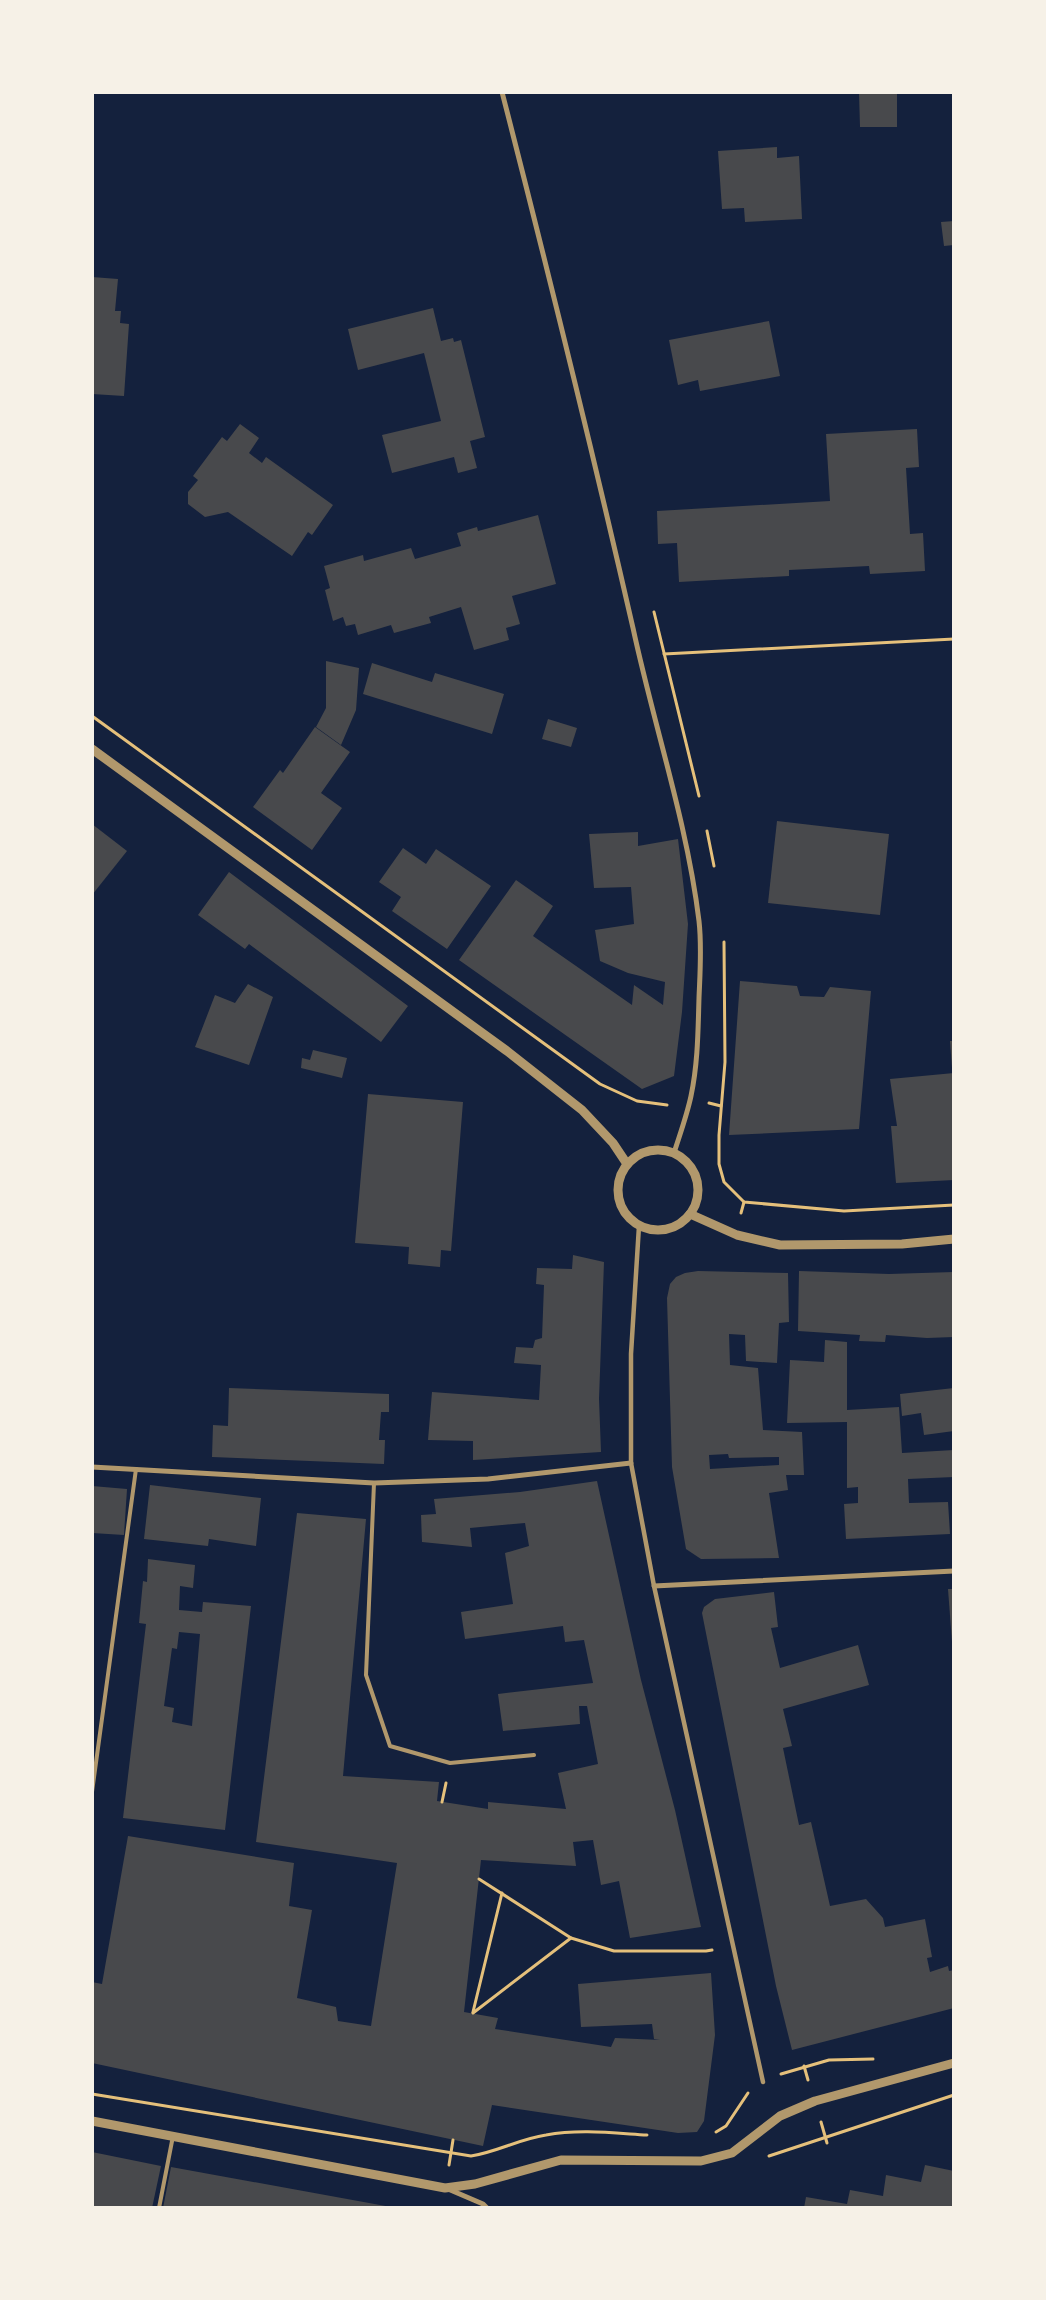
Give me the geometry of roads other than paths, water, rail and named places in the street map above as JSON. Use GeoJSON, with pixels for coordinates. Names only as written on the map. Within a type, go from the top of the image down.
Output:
{"type":"FeatureCollection","features":[{"type":"Feature","properties":{"kind":"street"},"geometry":{"type":"LineString","coordinates":[[502,92],[590,438],[638,655],[689,859],[699,922],[701,958],[699,1015],[696,1071],[691,1099],[674,1153]]}},
{"type":"Feature","properties":{"kind":"street"},"geometry":{"type":"LineString","coordinates":[[92,749],[507,1051],[582,1110],[613,1143],[627,1164]]}},
{"type":"Feature","properties":{"kind":"street"},"geometry":{"type":"LineString","coordinates":[[652,1150],[674,1153],[691,1166],[697,1179],[698,1198],[690,1214],[683,1222],[669,1229],[654,1230],[639,1226],[627,1217],[618,1199],[620,1176],[627,1164],[638,1155],[652,1150]]}},
{"type":"Feature","properties":{"kind":"street"},"geometry":{"type":"LineString","coordinates":[[690,1214],[737,1235],[780,1245],[902,1244],[954,1239]]}},
{"type":"Feature","properties":{"kind":"street"},"geometry":{"type":"LineString","coordinates":[[639,1226],[631,1354],[631,1463],[654,1586],[763,2082]]}},
{"type":"Feature","properties":{"kind":"street"},"geometry":{"type":"LineString","coordinates":[[92,1467],[374,1483],[488,1479],[631,1463]]}},
{"type":"Feature","properties":{"kind":"street"},"geometry":{"type":"LineString","coordinates":[[654,1586],[954,1571]]}},
{"type":"Feature","properties":{"kind":"street"},"geometry":{"type":"LineString","coordinates":[[445,2188],[475,2184],[561,2160],[701,2161],[732,2153],[780,2116],[815,2101],[954,2063]]}},
{"type":"Feature","properties":{"kind":"street"},"geometry":{"type":"LineString","coordinates":[[92,2121],[445,2188],[483,2204],[486,2208]]}},
{"type":"Feature","properties":{"kind":"lane"},"geometry":{"type":"LineString","coordinates":[[92,1792],[136,1470]]}},
{"type":"Feature","properties":{"kind":"lane"},"geometry":{"type":"LineString","coordinates":[[374,1483],[366,1675],[390,1746],[450,1763],[534,1755]]}},
{"type":"Feature","properties":{"kind":"lane"},"geometry":{"type":"LineString","coordinates":[[158,2208],[173,2136]]}}]}
